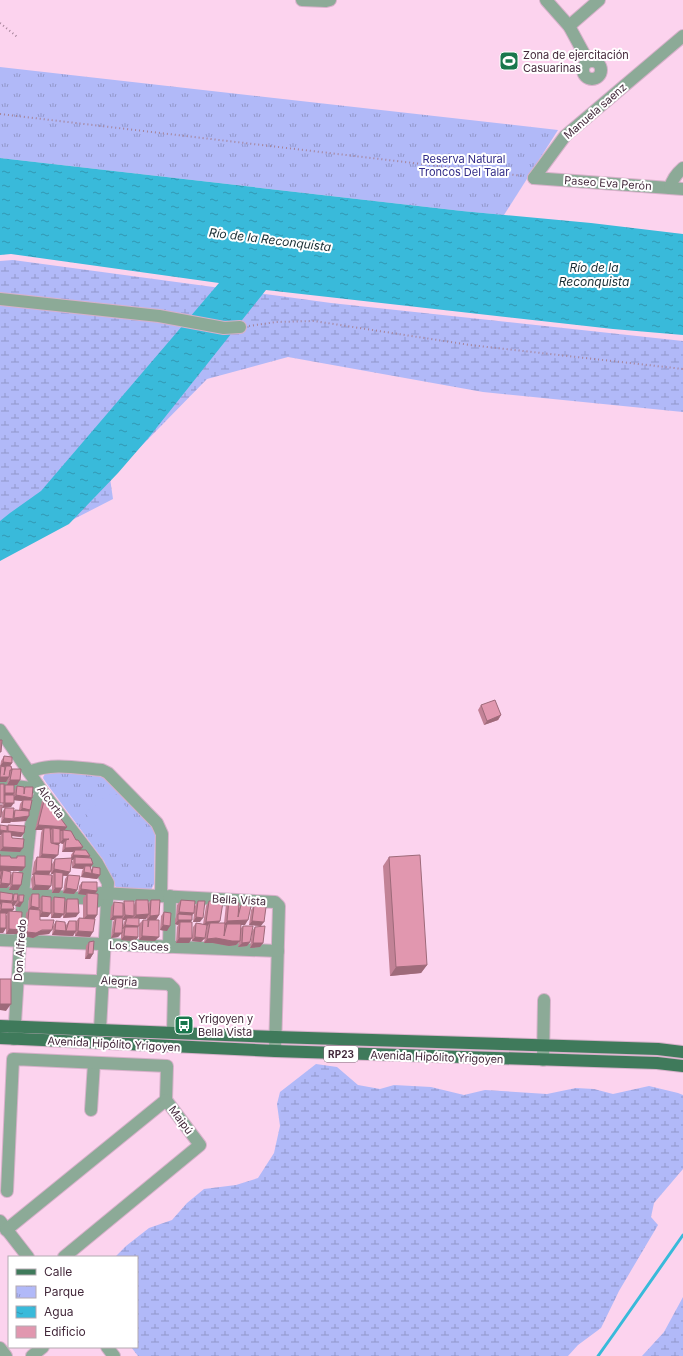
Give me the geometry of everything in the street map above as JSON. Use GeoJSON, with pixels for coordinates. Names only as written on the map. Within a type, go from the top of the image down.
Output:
{"type":"FeatureCollection","features":[{"type":"Feature","properties":{"kind":"main road","name":"Avenida Hipólito Yrigoyen"},"geometry":{"type":"LineString","coordinates":[[0,1026],[275,1037],[658,1049],[683,1052]]}},
{"type":"Feature","properties":{"kind":"main road","name":"Avenida Hipólito Yrigoyen"},"geometry":{"type":"LineString","coordinates":[[0,1038],[275,1051],[657,1063],[683,1066]]}},
{"type":"Feature","properties":{"kind":"street"},"geometry":{"type":"LineString","coordinates":[[302,0],[330,0]]}},
{"type":"Feature","properties":{"kind":"street"},"geometry":{"type":"LineString","coordinates":[[546,0],[569,26],[588,61]]}},
{"type":"Feature","properties":{"kind":"street"},"geometry":{"type":"LineString","coordinates":[[569,26],[599,0]]}},
{"type":"Feature","properties":{"kind":"street","name":"Manuela saenz"},"geometry":{"type":"LineString","coordinates":[[534,178],[565,136],[683,36]]}},
{"type":"Feature","properties":{"kind":"street"},"geometry":{"type":"LineString","coordinates":[[670,188],[671,182],[675,175],[683,168]]}},
{"type":"Feature","properties":{"kind":"street","name":"Paseo Eva Perón"},"geometry":{"type":"LineString","coordinates":[[534,178],[683,189]]}},
{"type":"Feature","properties":{"kind":"street"},"geometry":{"type":"LineString","coordinates":[[0,299],[159,316],[224,328],[240,327]]}},
{"type":"Feature","properties":{"kind":"street","name":"Alcorta"},"geometry":{"type":"LineString","coordinates":[[1,734],[97,862],[108,883],[101,896],[101,944],[96,1029]]}},
{"type":"Feature","properties":{"kind":"street"},"geometry":{"type":"LineString","coordinates":[[30,772],[46,766],[102,770],[108,774],[157,823],[162,834],[170,947]]}},
{"type":"Feature","properties":{"kind":"street"},"geometry":{"type":"LineString","coordinates":[[0,784],[40,788]]}},
{"type":"Feature","properties":{"kind":"street","name":"Don Alfredo"},"geometry":{"type":"LineString","coordinates":[[14,1039],[23,894],[30,829],[40,788]]}},
{"type":"Feature","properties":{"kind":"street"},"geometry":{"type":"LineString","coordinates":[[15,828],[30,829]]}},
{"type":"Feature","properties":{"kind":"street"},"geometry":{"type":"LineString","coordinates":[[0,855],[27,856]]}},
{"type":"Feature","properties":{"kind":"street","name":"Bella Vista"},"geometry":{"type":"LineString","coordinates":[[0,892],[94,899],[101,896],[166,896],[275,902],[279,906],[275,1051]]}},
{"type":"Feature","properties":{"kind":"street","name":"Los Sauces"},"geometry":{"type":"LineString","coordinates":[[0,940],[278,951]]}},
{"type":"Feature","properties":{"kind":"street","name":"Alegria"},"geometry":{"type":"LineString","coordinates":[[18,978],[172,985],[174,988],[173,1033]]}},
{"type":"Feature","properties":{"kind":"street"},"geometry":{"type":"LineString","coordinates":[[543,1060],[542,1029],[544,1000]]}},
{"type":"Feature","properties":{"kind":"street"},"geometry":{"type":"LineString","coordinates":[[7,1191],[13,1059],[167,1066],[166,1100]]}},
{"type":"Feature","properties":{"kind":"street"},"geometry":{"type":"LineString","coordinates":[[91,1110],[94,1063]]}},
{"type":"Feature","properties":{"kind":"street","name":"Maipú"},"geometry":{"type":"LineString","coordinates":[[27,1256],[3,1225],[166,1100],[200,1145],[65,1256]]}},
{"type":"Feature","properties":{"kind":"street"},"geometry":{"type":"LineString","coordinates":[[0,1348],[6,1356]]}},
{"type":"Feature","properties":{"kind":"street"},"geometry":{"type":"LineString","coordinates":[[32,1356],[42,1348]]}},
{"type":"Feature","properties":{"kind":"street"},"geometry":{"type":"LineString","coordinates":[[108,1348],[114,1356]]}},
{"type":"Feature","properties":{"kind":"path"},"geometry":{"type":"LineString","coordinates":[[0,23],[18,38]]}},
{"type":"Feature","properties":{"kind":"path"},"geometry":{"type":"LineString","coordinates":[[0,114],[534,178]]}},
{"type":"Feature","properties":{"kind":"path"},"geometry":{"type":"LineString","coordinates":[[240,327],[276,322],[314,321],[470,344],[683,369]]}},
{"type":"Feature","properties":{"kind":"green space","name":"Reserva Natural Troncos Del Talar"},"geometry":{"type":"Polygon","coordinates":[[[0,67],[558,130],[504,215],[462,211],[0,158],[0,67]]]}},
{"type":"Feature","properties":{"kind":"green space"},"geometry":{"type":"Polygon","coordinates":[[[13,260],[331,303],[683,341],[683,412],[483,392],[288,357],[207,379],[110,478],[113,499],[0,557],[0,261],[13,260]]]}},
{"type":"Feature","properties":{"kind":"green space"},"geometry":{"type":"Polygon","coordinates":[[[46,771],[101,774],[151,825],[155,834],[154,884],[151,890],[148,892],[117,888],[114,885],[104,861],[43,778],[46,771]]]}},
{"type":"Feature","properties":{"kind":"green space"},"geometry":{"type":"Polygon","coordinates":[[[113,791],[152,839],[125,862],[85,813],[113,791]]]}},
{"type":"Feature","properties":{"kind":"green space"},"geometry":{"type":"Polygon","coordinates":[[[316,1064],[337,1067],[358,1085],[380,1089],[394,1085],[431,1087],[464,1095],[485,1090],[547,1094],[576,1088],[594,1089],[613,1094],[649,1086],[683,1095],[683,1169],[654,1203],[651,1217],[658,1225],[619,1291],[601,1328],[578,1345],[568,1356],[138,1356],[132,1348],[138,1348],[138,1256],[116,1256],[149,1228],[172,1220],[187,1203],[204,1189],[236,1185],[258,1178],[274,1153],[280,1126],[277,1104],[280,1092],[316,1064]]]}},
{"type":"Feature","properties":{"kind":"green space"},"geometry":{"type":"Polygon","coordinates":[[[683,1297],[683,1356],[642,1356],[664,1332],[683,1297]]]}},
{"type":"Feature","properties":{"kind":"water","name":"Río de la Reconquista"},"geometry":{"type":"Polygon","coordinates":[[[0,158],[462,211],[591,223],[683,234],[683,335],[613,329],[266,290],[150,436],[118,473],[69,524],[0,561],[0,521],[41,491],[219,283],[11,254],[0,255],[0,158]]]}},
{"type":"Feature","properties":{"kind":"building"},"geometry":{"type":"Polygon","coordinates":[[[495,700],[501,715],[487,721],[481,705],[495,700]]]}},
{"type":"Feature","properties":{"kind":"building"},"geometry":{"type":"Polygon","coordinates":[[[0,740],[2,740],[1,752],[0,752],[0,740]]]}},
{"type":"Feature","properties":{"kind":"building"},"geometry":{"type":"Polygon","coordinates":[[[4,756],[12,757],[12,763],[3,762],[4,756]]]}},
{"type":"Feature","properties":{"kind":"building"},"geometry":{"type":"Polygon","coordinates":[[[1,766],[5,767],[4,775],[6,766],[11,766],[12,770],[10,770],[9,777],[0,777],[1,766]]]}},
{"type":"Feature","properties":{"kind":"building"},"geometry":{"type":"Polygon","coordinates":[[[12,769],[21,769],[20,780],[10,780],[12,769]]]}},
{"type":"Feature","properties":{"kind":"building"},"geometry":{"type":"Polygon","coordinates":[[[0,784],[4,784],[4,803],[0,803],[0,784]]]}},
{"type":"Feature","properties":{"kind":"building"},"geometry":{"type":"Polygon","coordinates":[[[5,785],[14,785],[14,793],[5,793],[5,785]]]}},
{"type":"Feature","properties":{"kind":"building"},"geometry":{"type":"Polygon","coordinates":[[[17,786],[24,787],[24,794],[25,787],[33,787],[32,798],[16,795],[17,786]]]}},
{"type":"Feature","properties":{"kind":"building"},"geometry":{"type":"Polygon","coordinates":[[[5,795],[14,795],[14,803],[5,803],[5,795]]]}},
{"type":"Feature","properties":{"kind":"building"},"geometry":{"type":"Polygon","coordinates":[[[45,797],[67,827],[38,825],[45,797]]]}},
{"type":"Feature","properties":{"kind":"building"},"geometry":{"type":"Polygon","coordinates":[[[23,800],[32,800],[30,810],[22,808],[23,800]]]}},
{"type":"Feature","properties":{"kind":"building"},"geometry":{"type":"Polygon","coordinates":[[[0,805],[2,805],[1,817],[0,817],[0,805]]]}},
{"type":"Feature","properties":{"kind":"building"},"geometry":{"type":"Polygon","coordinates":[[[5,808],[14,808],[13,819],[4,818],[5,808]]]}},
{"type":"Feature","properties":{"kind":"building"},"geometry":{"type":"Polygon","coordinates":[[[15,810],[29,811],[29,816],[14,818],[15,810]]]}},
{"type":"Feature","properties":{"kind":"building"},"geometry":{"type":"Polygon","coordinates":[[[0,825],[7,826],[7,831],[0,830],[0,825]]]}},
{"type":"Feature","properties":{"kind":"building"},"geometry":{"type":"Polygon","coordinates":[[[8,825],[25,826],[24,833],[8,831],[8,825]]]}},
{"type":"Feature","properties":{"kind":"building"},"geometry":{"type":"Polygon","coordinates":[[[44,828],[50,828],[51,843],[59,845],[58,855],[42,854],[44,828]]]}},
{"type":"Feature","properties":{"kind":"building"},"geometry":{"type":"Polygon","coordinates":[[[53,828],[60,829],[60,843],[53,843],[53,828]]]}},
{"type":"Feature","properties":{"kind":"building"},"geometry":{"type":"Polygon","coordinates":[[[63,830],[71,831],[76,840],[78,840],[83,847],[65,848],[66,840],[69,839],[63,839],[63,830]]]}},
{"type":"Feature","properties":{"kind":"building"},"geometry":{"type":"Polygon","coordinates":[[[3,832],[11,832],[12,838],[24,839],[23,848],[3,847],[3,832]]]}},
{"type":"Feature","properties":{"kind":"building"},"geometry":{"type":"Polygon","coordinates":[[[75,850],[86,850],[90,856],[73,855],[75,850]]]}},
{"type":"Feature","properties":{"kind":"building"},"geometry":{"type":"Polygon","coordinates":[[[420,855],[427,965],[396,967],[389,857],[420,855]]]}},
{"type":"Feature","properties":{"kind":"building"},"geometry":{"type":"Polygon","coordinates":[[[0,856],[17,858],[17,856],[25,856],[25,867],[0,866],[0,856]]]}},
{"type":"Feature","properties":{"kind":"building"},"geometry":{"type":"Polygon","coordinates":[[[37,857],[52,858],[51,871],[36,871],[37,857]]]}},
{"type":"Feature","properties":{"kind":"building"},"geometry":{"type":"Polygon","coordinates":[[[75,857],[91,858],[93,864],[75,864],[75,857]]]}},
{"type":"Feature","properties":{"kind":"building"},"geometry":{"type":"Polygon","coordinates":[[[72,858],[70,872],[54,869],[55,859],[72,858]]]}},
{"type":"Feature","properties":{"kind":"building"},"geometry":{"type":"Polygon","coordinates":[[[85,866],[90,866],[92,873],[93,867],[100,868],[100,875],[84,872],[85,866]]]}},
{"type":"Feature","properties":{"kind":"building"},"geometry":{"type":"Polygon","coordinates":[[[3,870],[11,872],[10,884],[1,883],[3,870]]]}},
{"type":"Feature","properties":{"kind":"building"},"geometry":{"type":"Polygon","coordinates":[[[13,872],[23,873],[21,885],[12,885],[13,872]]]}},
{"type":"Feature","properties":{"kind":"building"},"geometry":{"type":"Polygon","coordinates":[[[55,872],[63,873],[62,888],[55,888],[55,872]]]}},
{"type":"Feature","properties":{"kind":"building"},"geometry":{"type":"Polygon","coordinates":[[[34,874],[52,875],[51,886],[35,885],[34,874]]]}},
{"type":"Feature","properties":{"kind":"building"},"geometry":{"type":"Polygon","coordinates":[[[68,875],[80,876],[77,890],[66,888],[68,875]]]}},
{"type":"Feature","properties":{"kind":"building"},"geometry":{"type":"Polygon","coordinates":[[[82,882],[97,882],[97,891],[81,889],[82,882]]]}},
{"type":"Feature","properties":{"kind":"building"},"geometry":{"type":"Polygon","coordinates":[[[0,892],[13,894],[12,901],[0,900],[0,892]]]}},
{"type":"Feature","properties":{"kind":"building"},"geometry":{"type":"Polygon","coordinates":[[[87,893],[98,894],[97,915],[87,915],[87,893]]]}},
{"type":"Feature","properties":{"kind":"building"},"geometry":{"type":"Polygon","coordinates":[[[14,894],[18,894],[17,901],[13,901],[14,894]]]}},
{"type":"Feature","properties":{"kind":"building"},"geometry":{"type":"Polygon","coordinates":[[[32,894],[39,894],[39,908],[31,906],[32,894]]]}},
{"type":"Feature","properties":{"kind":"building"},"geometry":{"type":"Polygon","coordinates":[[[19,895],[24,895],[23,902],[19,902],[19,895]]]}},
{"type":"Feature","properties":{"kind":"building"},"geometry":{"type":"Polygon","coordinates":[[[42,896],[51,897],[51,913],[42,912],[42,896]]]}},
{"type":"Feature","properties":{"kind":"building"},"geometry":{"type":"Polygon","coordinates":[[[54,897],[65,898],[64,914],[54,913],[54,897]]]}},
{"type":"Feature","properties":{"kind":"building"},"geometry":{"type":"Polygon","coordinates":[[[67,899],[78,899],[79,913],[66,913],[67,899]]]}},
{"type":"Feature","properties":{"kind":"building"},"geometry":{"type":"Polygon","coordinates":[[[229,899],[239,903],[238,917],[241,905],[251,906],[248,920],[227,921],[229,899]]]}},
{"type":"Feature","properties":{"kind":"building"},"geometry":{"type":"Polygon","coordinates":[[[136,900],[148,900],[149,914],[136,915],[136,900]]]}},
{"type":"Feature","properties":{"kind":"building"},"geometry":{"type":"Polygon","coordinates":[[[151,900],[160,900],[159,915],[150,916],[151,900]]]}},
{"type":"Feature","properties":{"kind":"building"},"geometry":{"type":"Polygon","coordinates":[[[181,900],[195,901],[194,913],[179,912],[181,900]]]}},
{"type":"Feature","properties":{"kind":"building"},"geometry":{"type":"Polygon","coordinates":[[[124,901],[134,901],[134,916],[125,915],[124,901]]]}},
{"type":"Feature","properties":{"kind":"building"},"geometry":{"type":"Polygon","coordinates":[[[198,901],[205,901],[203,918],[196,917],[198,901]]]}},
{"type":"Feature","properties":{"kind":"building"},"geometry":{"type":"Polygon","coordinates":[[[209,901],[223,902],[220,921],[206,922],[209,901]]]}},
{"type":"Feature","properties":{"kind":"building"},"geometry":{"type":"Polygon","coordinates":[[[2,902],[12,903],[14,909],[1,909],[2,902]]]}},
{"type":"Feature","properties":{"kind":"building"},"geometry":{"type":"Polygon","coordinates":[[[114,902],[123,903],[123,916],[113,916],[114,902]]]}},
{"type":"Feature","properties":{"kind":"building"},"geometry":{"type":"Polygon","coordinates":[[[254,906],[266,907],[264,922],[252,921],[254,906]]]}},
{"type":"Feature","properties":{"kind":"building"},"geometry":{"type":"Polygon","coordinates":[[[29,909],[40,910],[40,920],[54,920],[52,930],[42,930],[36,933],[27,932],[29,909]]]}},
{"type":"Feature","properties":{"kind":"building"},"geometry":{"type":"Polygon","coordinates":[[[9,911],[22,912],[21,930],[9,929],[9,911]]]}},
{"type":"Feature","properties":{"kind":"building"},"geometry":{"type":"Polygon","coordinates":[[[164,912],[171,913],[170,926],[163,925],[164,912]]]}},
{"type":"Feature","properties":{"kind":"building"},"geometry":{"type":"Polygon","coordinates":[[[0,913],[6,913],[6,928],[0,928],[0,913]]]}},
{"type":"Feature","properties":{"kind":"building"},"geometry":{"type":"Polygon","coordinates":[[[178,914],[192,915],[192,920],[178,920],[178,914]]]}},
{"type":"Feature","properties":{"kind":"building"},"geometry":{"type":"Polygon","coordinates":[[[79,918],[95,919],[93,932],[78,931],[79,918]]]}},
{"type":"Feature","properties":{"kind":"building"},"geometry":{"type":"Polygon","coordinates":[[[116,918],[123,918],[122,933],[114,933],[116,918]]]}},
{"type":"Feature","properties":{"kind":"building"},"geometry":{"type":"Polygon","coordinates":[[[127,918],[139,918],[139,926],[125,925],[127,918]]]}},
{"type":"Feature","properties":{"kind":"building"},"geometry":{"type":"Polygon","coordinates":[[[143,920],[148,920],[148,927],[149,920],[159,920],[159,937],[142,936],[143,920]]]}},
{"type":"Feature","properties":{"kind":"building"},"geometry":{"type":"Polygon","coordinates":[[[56,921],[65,922],[66,931],[55,930],[56,921]]]}},
{"type":"Feature","properties":{"kind":"building"},"geometry":{"type":"Polygon","coordinates":[[[69,921],[76,921],[76,931],[66,931],[69,921]]]}},
{"type":"Feature","properties":{"kind":"building"},"geometry":{"type":"Polygon","coordinates":[[[180,922],[192,922],[192,938],[179,938],[180,922]]]}},
{"type":"Feature","properties":{"kind":"building"},"geometry":{"type":"Polygon","coordinates":[[[196,923],[207,925],[205,938],[195,937],[196,923]]]}},
{"type":"Feature","properties":{"kind":"building"},"geometry":{"type":"Polygon","coordinates":[[[210,923],[225,923],[224,936],[227,924],[241,924],[240,941],[216,938],[207,939],[210,923]]]}},
{"type":"Feature","properties":{"kind":"building"},"geometry":{"type":"Polygon","coordinates":[[[243,926],[253,926],[250,942],[242,943],[243,926]]]}},
{"type":"Feature","properties":{"kind":"building"},"geometry":{"type":"Polygon","coordinates":[[[265,926],[263,943],[253,943],[255,927],[265,926]]]}},
{"type":"Feature","properties":{"kind":"building"},"geometry":{"type":"Polygon","coordinates":[[[125,927],[138,927],[138,937],[124,936],[125,927]]]}},
{"type":"Feature","properties":{"kind":"building"},"geometry":{"type":"Polygon","coordinates":[[[94,941],[93,954],[88,954],[89,942],[94,941]]]}},
{"type":"Feature","properties":{"kind":"building"},"geometry":{"type":"Polygon","coordinates":[[[0,979],[11,979],[11,1004],[0,1004],[0,979]]]}},
{"type":"Feature","properties":{"kind":"waterway"},"geometry":{"type":"LineString","coordinates":[[598,1356],[683,1235]]}},
{"type":"Feature","properties":{"kind":"place","name":"Zona de ejercitación Casuarinas"},"geometry":{"type":"Point","coordinates":[509,61]}},
{"type":"Feature","properties":{"kind":"place","name":"Yrigoyen y Bella Vista"},"geometry":{"type":"Point","coordinates":[184,1025]}}]}
